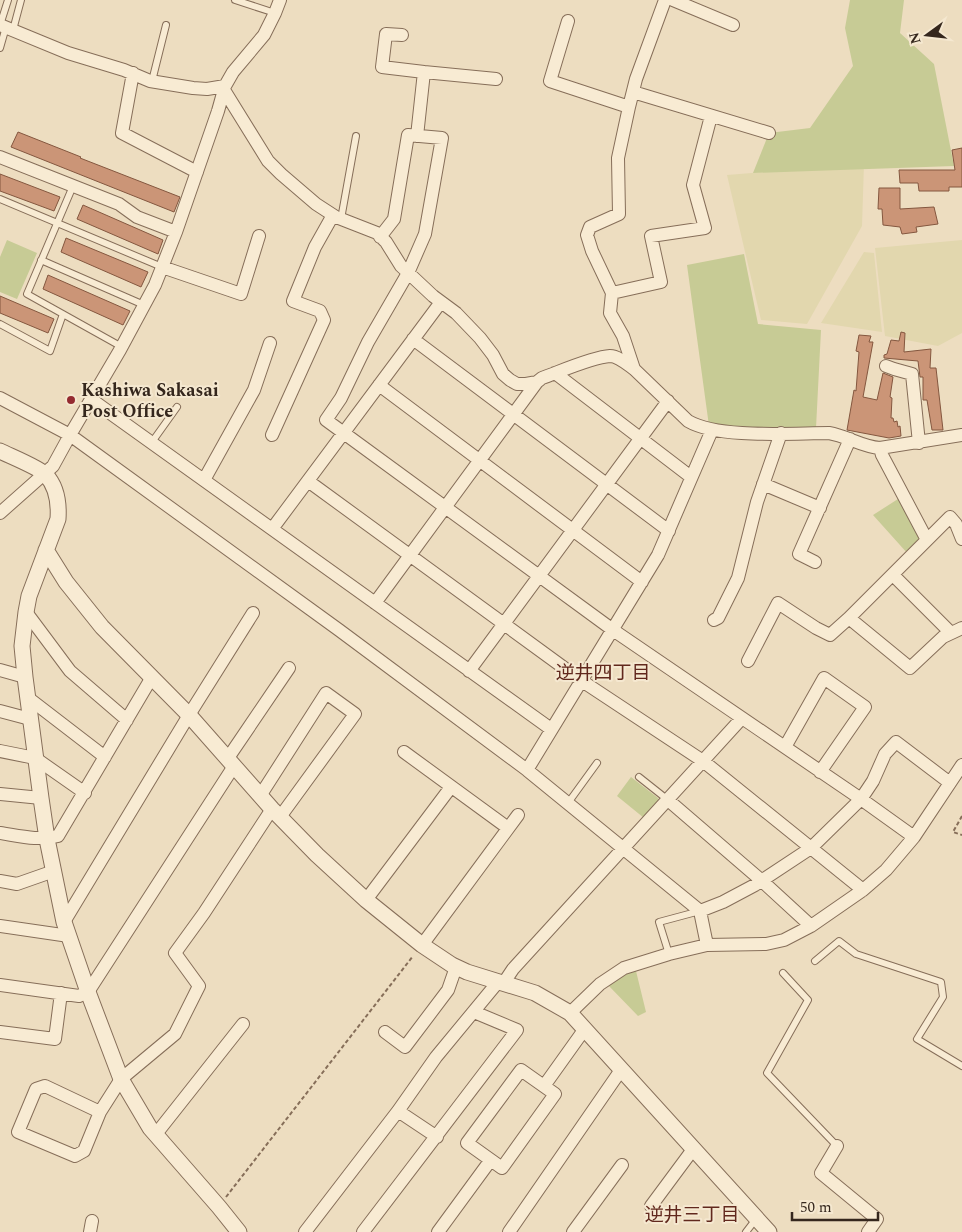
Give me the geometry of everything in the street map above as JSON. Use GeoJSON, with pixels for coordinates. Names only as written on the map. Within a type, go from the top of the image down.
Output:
{"type":"FeatureCollection","features":[{"type":"Feature","properties":{"kind":"street"},"geometry":{"type":"LineString","coordinates":[[0,513],[53,466],[122,347],[155,285],[176,232],[225,88],[233,72],[264,35],[280,0]]}},
{"type":"Feature","properties":{"kind":"street"},"geometry":{"type":"LineString","coordinates":[[634,369],[623,336],[610,313],[612,293],[592,252],[588,235],[590,227],[620,214],[618,158],[636,79],[665,0]]}},
{"type":"Feature","properties":{"kind":"street"},"geometry":{"type":"LineString","coordinates":[[672,0],[733,25]]}},
{"type":"Feature","properties":{"kind":"street"},"geometry":{"type":"LineString","coordinates":[[568,21],[550,81],[629,107]]}},
{"type":"Feature","properties":{"kind":"street"},"geometry":{"type":"LineString","coordinates":[[5,27],[68,53],[89,58],[152,81],[193,88],[225,88]]}},
{"type":"Feature","properties":{"kind":"street"},"geometry":{"type":"LineString","coordinates":[[402,35],[386,34],[382,67],[496,79]]}},
{"type":"Feature","properties":{"kind":"street"},"geometry":{"type":"LineString","coordinates":[[417,136],[424,72]]}},
{"type":"Feature","properties":{"kind":"street"},"geometry":{"type":"LineString","coordinates":[[133,73],[122,132],[197,172]]}},
{"type":"Feature","properties":{"kind":"street"},"geometry":{"type":"LineString","coordinates":[[225,88],[268,161],[316,204],[337,217],[377,233],[386,242],[401,266],[456,313],[487,346],[503,374],[517,384],[537,382]]}},
{"type":"Feature","properties":{"kind":"street"},"geometry":{"type":"LineString","coordinates":[[633,92],[769,133]]}},
{"type":"Feature","properties":{"kind":"street"},"geometry":{"type":"LineString","coordinates":[[612,293],[661,282],[651,236],[705,228],[693,185],[711,116]]}},
{"type":"Feature","properties":{"kind":"street"},"geometry":{"type":"LineString","coordinates":[[380,237],[394,218],[408,136],[442,138],[425,234],[408,273],[368,342],[341,398],[326,420],[613,630],[861,799],[914,838]]}},
{"type":"Feature","properties":{"kind":"street"},"geometry":{"type":"LineString","coordinates":[[0,157],[119,204],[138,217],[176,232]]}},
{"type":"Feature","properties":{"kind":"street"},"geometry":{"type":"LineString","coordinates":[[272,435],[324,320],[320,312],[293,301],[315,247],[337,217]]}},
{"type":"Feature","properties":{"kind":"street"},"geometry":{"type":"LineString","coordinates":[[162,267],[241,294],[259,236]]}},
{"type":"Feature","properties":{"kind":"street"},"geometry":{"type":"LineString","coordinates":[[272,529],[441,302]]}},
{"type":"Feature","properties":{"kind":"street"},"geometry":{"type":"LineString","coordinates":[[413,339],[668,531]]}},
{"type":"Feature","properties":{"kind":"street"},"geometry":{"type":"LineString","coordinates":[[204,480],[254,390],[270,343]]}},
{"type":"Feature","properties":{"kind":"street"},"geometry":{"type":"LineString","coordinates":[[375,603],[537,382],[542,378],[587,362],[611,356],[625,362],[688,421],[698,427],[712,430],[749,434],[829,432],[840,434],[870,447],[880,448],[962,435]]}},
{"type":"Feature","properties":{"kind":"street"},"geometry":{"type":"LineString","coordinates":[[886,366],[912,374],[919,443]]}},
{"type":"Feature","properties":{"kind":"street"},"geometry":{"type":"LineString","coordinates":[[555,373],[691,477]]}},
{"type":"Feature","properties":{"kind":"street"},"geometry":{"type":"LineString","coordinates":[[379,385],[642,582]]}},
{"type":"Feature","properties":{"kind":"street"},"geometry":{"type":"LineString","coordinates":[[0,398],[70,435],[339,630],[526,770],[700,911],[707,945]]}},
{"type":"Feature","properties":{"kind":"street"},"geometry":{"type":"LineString","coordinates":[[92,400],[551,729]]}},
{"type":"Feature","properties":{"kind":"street"},"geometry":{"type":"LineString","coordinates":[[470,671],[668,401]]}},
{"type":"Feature","properties":{"kind":"street"},"geometry":{"type":"LineString","coordinates":[[526,770],[658,555],[712,430]]}},
{"type":"Feature","properties":{"kind":"street"},"geometry":{"type":"LineString","coordinates":[[714,620],[718,618],[738,578],[763,484],[781,433]]}},
{"type":"Feature","properties":{"kind":"street"},"geometry":{"type":"LineString","coordinates":[[814,562],[799,554],[850,439]]}},
{"type":"Feature","properties":{"kind":"street"},"geometry":{"type":"LineString","coordinates":[[880,448],[928,540]]}},
{"type":"Feature","properties":{"kind":"street"},"geometry":{"type":"LineString","coordinates":[[0,452],[46,474],[56,491],[59,508],[58,520],[29,596],[22,646],[40,798],[66,929],[121,1079],[150,1128],[219,1207],[238,1232]]}},
{"type":"Feature","properties":{"kind":"street"},"geometry":{"type":"LineString","coordinates":[[308,480],[582,680],[703,760],[863,890]]}},
{"type":"Feature","properties":{"kind":"street"},"geometry":{"type":"LineString","coordinates":[[763,484],[820,508]]}},
{"type":"Feature","properties":{"kind":"street"},"geometry":{"type":"LineString","coordinates":[[748,661],[778,603],[830,635],[950,517],[956,524],[962,539]]}},
{"type":"Feature","properties":{"kind":"street"},"geometry":{"type":"LineString","coordinates":[[46,550],[66,582],[102,627],[188,715],[260,796],[317,855],[366,900],[422,945],[456,967],[535,993],[570,1013],[768,1232]]}},
{"type":"Feature","properties":{"kind":"street"},"geometry":{"type":"LineString","coordinates":[[849,618],[910,668],[943,637],[956,630],[893,575]]}},
{"type":"Feature","properties":{"kind":"street"},"geometry":{"type":"LineString","coordinates":[[26,612],[70,671],[127,720]]}},
{"type":"Feature","properties":{"kind":"street"},"geometry":{"type":"LineString","coordinates":[[66,929],[188,715],[253,613]]}},
{"type":"Feature","properties":{"kind":"street"},"geometry":{"type":"LineString","coordinates":[[0,985],[79,996],[88,992],[289,668]]}},
{"type":"Feature","properties":{"kind":"street"},"geometry":{"type":"LineString","coordinates":[[0,670],[25,677]]}},
{"type":"Feature","properties":{"kind":"street"},"geometry":{"type":"LineString","coordinates":[[0,833],[47,839],[58,836],[152,677]]}},
{"type":"Feature","properties":{"kind":"street"},"geometry":{"type":"LineString","coordinates":[[785,748],[824,678],[865,707],[820,772]]}},
{"type":"Feature","properties":{"kind":"street"},"geometry":{"type":"LineString","coordinates":[[100,1112],[45,1086],[36,1088],[18,1132],[75,1156],[84,1151],[100,1112],[121,1079],[175,1034],[199,986],[175,953],[276,813],[355,714],[326,693],[260,796]]}},
{"type":"Feature","properties":{"kind":"street"},"geometry":{"type":"LineString","coordinates":[[28,697],[105,757]]}},
{"type":"Feature","properties":{"kind":"street"},"geometry":{"type":"LineString","coordinates":[[0,711],[30,719]]}},
{"type":"Feature","properties":{"kind":"street"},"geometry":{"type":"LineString","coordinates":[[305,1232],[398,1111],[436,1057],[474,1012],[742,718]]}},
{"type":"Feature","properties":{"kind":"street"},"geometry":{"type":"LineString","coordinates":[[700,911],[723,902],[762,881],[811,848],[861,799],[873,781],[885,754],[896,742],[950,783]]}},
{"type":"Feature","properties":{"kind":"street"},"geometry":{"type":"LineString","coordinates":[[0,751],[35,758],[85,793]]}},
{"type":"Feature","properties":{"kind":"street"},"geometry":{"type":"LineString","coordinates":[[404,752],[508,828]]}},
{"type":"Feature","properties":{"kind":"street"},"geometry":{"type":"LineString","coordinates":[[570,1013],[600,984],[624,968],[668,954],[707,945],[766,944],[784,940],[811,926],[863,890],[886,870],[914,838],[962,765]]}},
{"type":"Feature","properties":{"kind":"street"},"geometry":{"type":"LineString","coordinates":[[366,900],[451,787]]}},
{"type":"Feature","properties":{"kind":"street"},"geometry":{"type":"LineString","coordinates":[[0,794],[40,798]]}},
{"type":"Feature","properties":{"kind":"street"},"geometry":{"type":"LineString","coordinates":[[668,800],[811,926]]}},
{"type":"Feature","properties":{"kind":"street"},"geometry":{"type":"LineString","coordinates":[[422,945],[518,815]]}},
{"type":"Feature","properties":{"kind":"street"},"geometry":{"type":"LineString","coordinates":[[0,881],[17,884],[54,871]]}},
{"type":"Feature","properties":{"kind":"street"},"geometry":{"type":"LineString","coordinates":[[0,926],[66,929]]}},
{"type":"Feature","properties":{"kind":"street"},"geometry":{"type":"LineString","coordinates":[[385,1032],[405,1047],[448,990],[456,967]]}},
{"type":"Feature","properties":{"kind":"street"},"geometry":{"type":"LineString","coordinates":[[0,1032],[55,1039],[61,993]]}},
{"type":"Feature","properties":{"kind":"street"},"geometry":{"type":"LineString","coordinates":[[363,1232],[517,1030],[474,1012]]}},
{"type":"Feature","properties":{"kind":"street"},"geometry":{"type":"LineString","coordinates":[[156,1134],[243,1024]]}},
{"type":"Feature","properties":{"kind":"street"},"geometry":{"type":"LineString","coordinates":[[544,1086],[584,1030]]}},
{"type":"Feature","properties":{"kind":"street"},"geometry":{"type":"LineString","coordinates":[[521,1070],[544,1086],[555,1094],[502,1168],[467,1143],[521,1070]]}},
{"type":"Feature","properties":{"kind":"street"},"geometry":{"type":"LineString","coordinates":[[510,1232],[621,1070]]}},
{"type":"Feature","properties":{"kind":"street"},"geometry":{"type":"LineString","coordinates":[[398,1111],[437,1137]]}},
{"type":"Feature","properties":{"kind":"street"},"geometry":{"type":"LineString","coordinates":[[837,1146],[821,1172],[877,1219],[868,1232]]}},
{"type":"Feature","properties":{"kind":"street"},"geometry":{"type":"LineString","coordinates":[[651,1206],[694,1148]]}},
{"type":"Feature","properties":{"kind":"street"},"geometry":{"type":"LineString","coordinates":[[438,1232],[490,1161]]}},
{"type":"Feature","properties":{"kind":"street"},"geometry":{"type":"LineString","coordinates":[[573,1232],[622,1164]]}},
{"type":"Feature","properties":{"kind":"lane"},"geometry":{"type":"LineString","coordinates":[[0,48],[8,0]]}},
{"type":"Feature","properties":{"kind":"lane"},"geometry":{"type":"LineString","coordinates":[[5,27],[21,0]]}},
{"type":"Feature","properties":{"kind":"lane"},"geometry":{"type":"LineString","coordinates":[[235,0],[275,13]]}},
{"type":"Feature","properties":{"kind":"lane"},"geometry":{"type":"LineString","coordinates":[[152,81],[166,25]]}},
{"type":"Feature","properties":{"kind":"lane"},"geometry":{"type":"LineString","coordinates":[[337,217],[356,136]]}},
{"type":"Feature","properties":{"kind":"lane"},"geometry":{"type":"LineString","coordinates":[[74,186],[56,223],[27,294],[122,347]]}},
{"type":"Feature","properties":{"kind":"lane"},"geometry":{"type":"LineString","coordinates":[[0,200],[162,267]]}},
{"type":"Feature","properties":{"kind":"lane"},"geometry":{"type":"LineString","coordinates":[[41,260],[144,305]]}},
{"type":"Feature","properties":{"kind":"lane"},"geometry":{"type":"LineString","coordinates":[[0,324],[50,351],[63,314]]}},
{"type":"Feature","properties":{"kind":"lane"},"geometry":{"type":"LineString","coordinates":[[152,442],[177,407]]}},
{"type":"Feature","properties":{"kind":"lane"},"geometry":{"type":"LineString","coordinates":[[568,803],[597,763]]}},
{"type":"Feature","properties":{"kind":"lane"},"geometry":{"type":"LineString","coordinates":[[639,777],[668,800]]}},
{"type":"Feature","properties":{"kind":"lane"},"geometry":{"type":"LineString","coordinates":[[668,954],[659,922],[700,911]]}},
{"type":"Feature","properties":{"kind":"lane"},"geometry":{"type":"LineString","coordinates":[[815,961],[839,941],[856,954],[940,982],[943,997],[918,1039],[962,1066]]}},
{"type":"Feature","properties":{"kind":"lane"},"geometry":{"type":"LineString","coordinates":[[783,973],[808,1000],[767,1073],[837,1146]]}},
{"type":"Feature","properties":{"kind":"lane"},"geometry":{"type":"LineString","coordinates":[[746,1232],[756,1218]]}},
{"type":"Feature","properties":{"kind":"path"},"geometry":{"type":"LineString","coordinates":[[962,816],[953,832],[962,835]]}},
{"type":"Feature","properties":{"kind":"path"},"geometry":{"type":"LineString","coordinates":[[219,1207],[422,945]]}},
{"type":"Feature","properties":{"kind":"shaded area"},"geometry":{"type":"Polygon","coordinates":[[[864,164],[862,226],[807,324],[761,320],[727,175],[864,164]]]}},
{"type":"Feature","properties":{"kind":"shaded area"},"geometry":{"type":"Polygon","coordinates":[[[962,240],[962,333],[938,346],[885,336],[875,248],[962,240]]]}},
{"type":"Feature","properties":{"kind":"shaded area"},"geometry":{"type":"Polygon","coordinates":[[[864,252],[874,253],[882,332],[821,323],[864,252]]]}},
{"type":"Feature","properties":{"kind":"green space"},"geometry":{"type":"Polygon","coordinates":[[[850,0],[904,0],[900,33],[934,64],[954,166],[753,173],[769,133],[810,128],[853,66],[845,28],[850,0]]]}},
{"type":"Feature","properties":{"kind":"green space"},"geometry":{"type":"Polygon","coordinates":[[[7,240],[37,253],[17,299],[0,292],[0,257],[7,240]]]}},
{"type":"Feature","properties":{"kind":"green space"},"geometry":{"type":"Polygon","coordinates":[[[744,254],[758,324],[821,330],[816,428],[747,431],[709,426],[687,265],[744,254]]]}},
{"type":"Feature","properties":{"kind":"green space"},"geometry":{"type":"Polygon","coordinates":[[[898,499],[919,537],[919,543],[908,554],[873,515],[898,499]]]}},
{"type":"Feature","properties":{"kind":"green space"},"geometry":{"type":"Polygon","coordinates":[[[631,777],[658,798],[659,802],[644,818],[617,796],[631,777]]]}},
{"type":"Feature","properties":{"kind":"green space"},"geometry":{"type":"Polygon","coordinates":[[[636,971],[646,1012],[638,1016],[608,985],[636,971]]]}},
{"type":"Feature","properties":{"kind":"building"},"geometry":{"type":"Polygon","coordinates":[[[18,132],[180,197],[174,212],[11,147],[18,132]]]}},
{"type":"Feature","properties":{"kind":"building"},"geometry":{"type":"Polygon","coordinates":[[[962,148],[962,187],[949,187],[949,191],[919,191],[918,183],[900,183],[899,170],[955,170],[952,150],[962,148]]]}},
{"type":"Feature","properties":{"kind":"building"},"geometry":{"type":"Polygon","coordinates":[[[0,174],[60,197],[54,211],[0,191],[0,174]]]}},
{"type":"Feature","properties":{"kind":"building"},"geometry":{"type":"Polygon","coordinates":[[[879,188],[900,188],[900,209],[934,207],[938,224],[916,227],[917,232],[902,234],[900,227],[883,225],[882,209],[878,209],[879,188]]]}},
{"type":"Feature","properties":{"kind":"building"},"geometry":{"type":"Polygon","coordinates":[[[83,205],[163,240],[158,254],[77,219],[83,205]]]}},
{"type":"Feature","properties":{"kind":"building"},"geometry":{"type":"Polygon","coordinates":[[[66,238],[148,272],[141,287],[61,252],[66,238]]]}},
{"type":"Feature","properties":{"kind":"building"},"geometry":{"type":"Polygon","coordinates":[[[48,275],[130,311],[123,325],[43,289],[48,275]]]}},
{"type":"Feature","properties":{"kind":"building"},"geometry":{"type":"Polygon","coordinates":[[[0,296],[54,319],[48,333],[0,313],[0,296]]]}},
{"type":"Feature","properties":{"kind":"building"},"geometry":{"type":"Polygon","coordinates":[[[901,332],[905,333],[904,352],[931,349],[930,368],[936,368],[943,430],[932,430],[927,400],[923,400],[923,377],[920,377],[918,361],[884,358],[891,340],[899,341],[901,332]]]}},
{"type":"Feature","properties":{"kind":"building"},"geometry":{"type":"Polygon","coordinates":[[[859,335],[871,336],[869,342],[873,342],[863,397],[877,400],[883,373],[893,377],[890,397],[892,398],[891,418],[893,418],[894,422],[897,421],[898,427],[900,426],[901,436],[889,438],[847,430],[854,390],[856,391],[859,352],[856,351],[859,335]]]}},
{"type":"Feature","properties":{"kind":"place","name":"Kashiwa Sakasai Post Office"},"geometry":{"type":"Point","coordinates":[71,400]}},
{"type":"Feature","properties":{"kind":"district","name":"逆井四丁目"},"geometry":{"type":"Point","coordinates":[603,673]}},
{"type":"Feature","properties":{"kind":"district","name":"逆井三丁目"},"geometry":{"type":"Point","coordinates":[692,1215]}}]}
